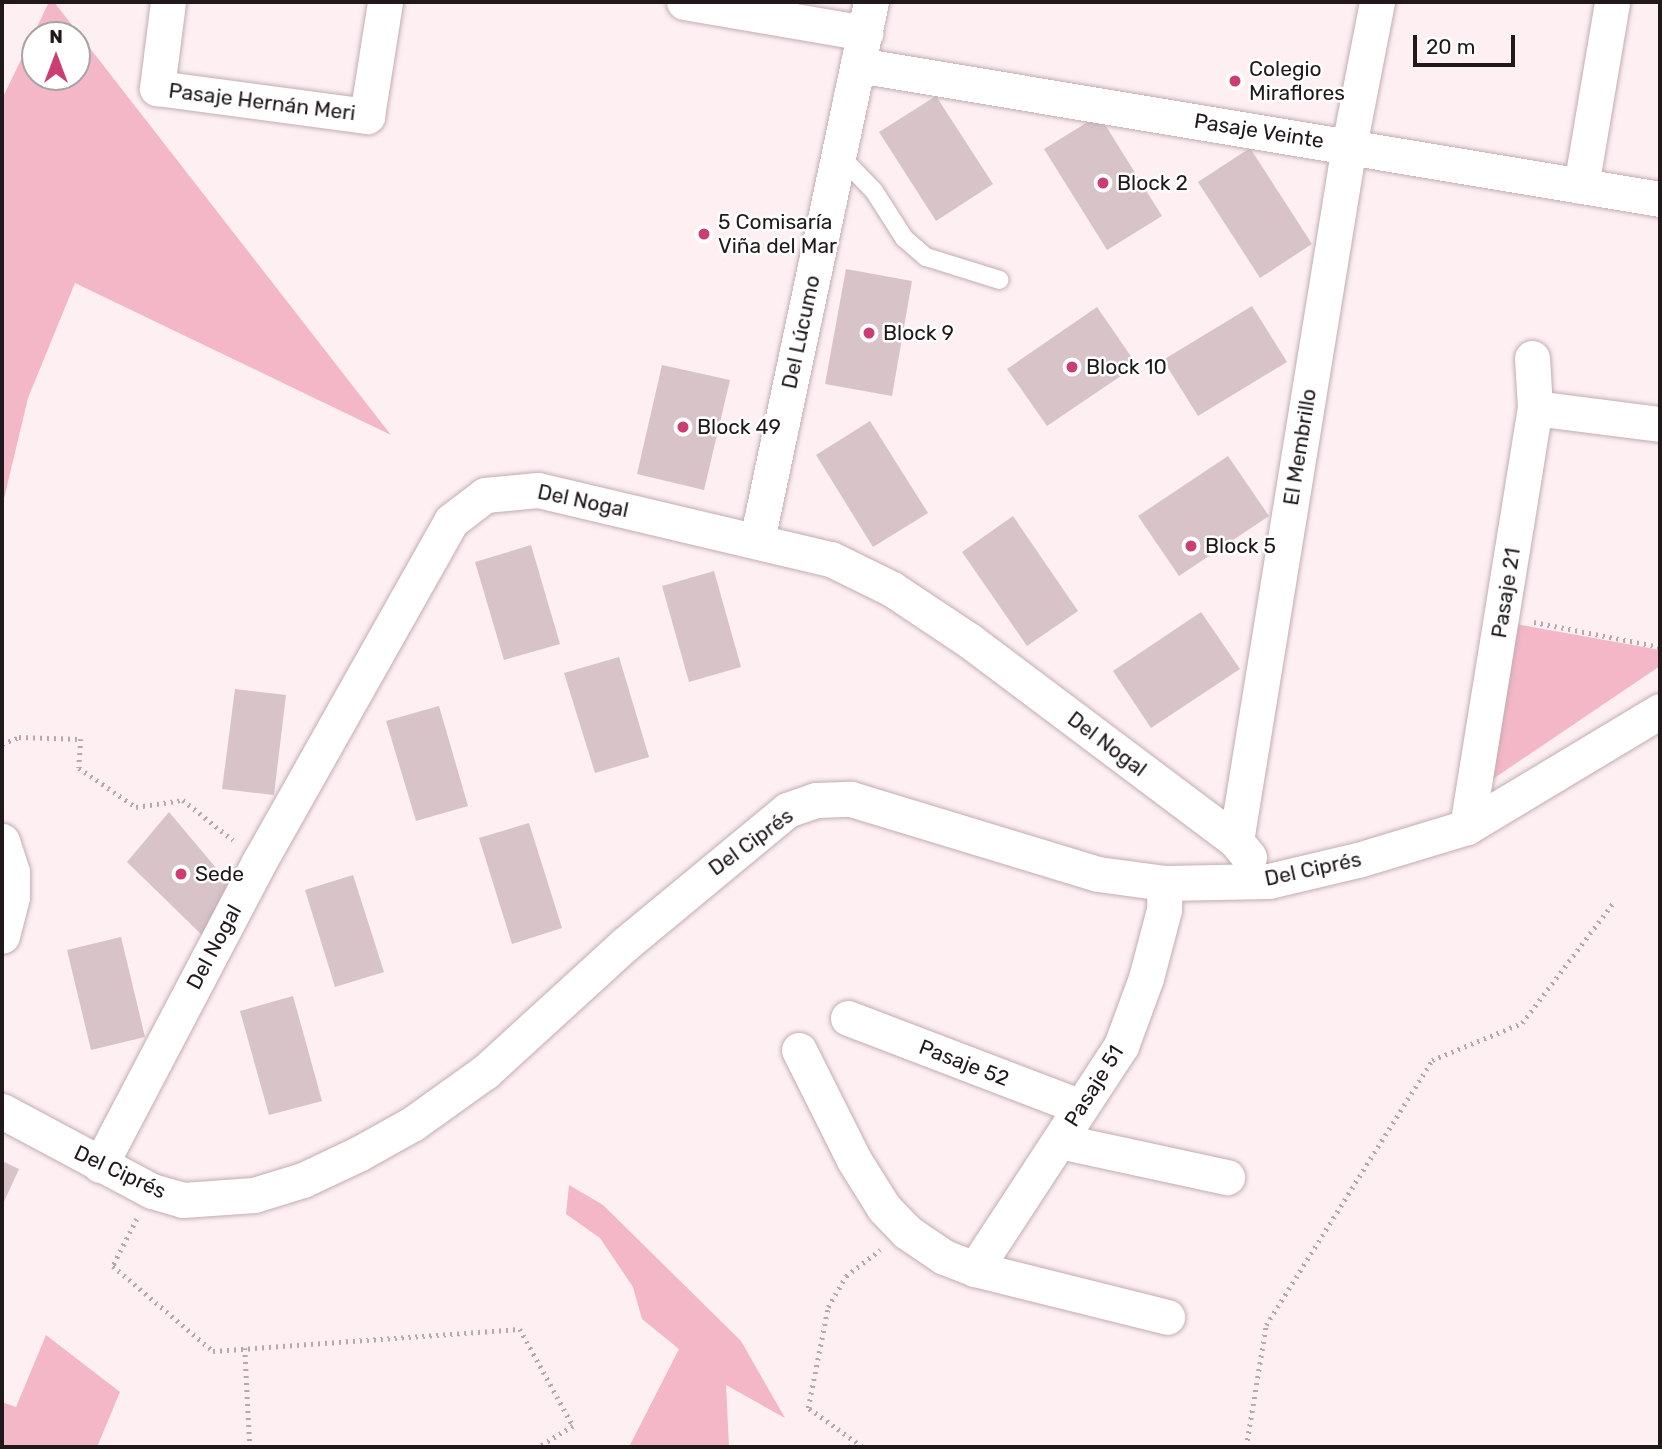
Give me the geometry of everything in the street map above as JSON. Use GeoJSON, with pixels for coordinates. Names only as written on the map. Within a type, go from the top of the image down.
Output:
{"type":"FeatureCollection","features":[{"type":"Feature","properties":{"kind":"street","name":"Pasaje Hernán Meri"},"geometry":{"type":"LineString","coordinates":[[168,2],[156,88],[367,116],[385,2]]}},
{"type":"Feature","properties":{"kind":"street","name":"Pasaje Veinte"},"geometry":{"type":"LineString","coordinates":[[684,2],[865,34],[1349,146],[1660,199]]}},
{"type":"Feature","properties":{"kind":"street","name":"El Membrillo"},"geometry":{"type":"LineString","coordinates":[[1236,841],[1349,146],[1377,2]]}},
{"type":"Feature","properties":{"kind":"street"},"geometry":{"type":"LineString","coordinates":[[1581,186],[1612,2]]}},
{"type":"Feature","properties":{"kind":"street","name":"Del Lúcumo"},"geometry":{"type":"LineString","coordinates":[[757,540],[865,34]]}},
{"type":"Feature","properties":{"kind":"street","name":"Pasaje 21"},"geometry":{"type":"LineString","coordinates":[[1467,827],[1535,408],[1532,358]]}},
{"type":"Feature","properties":{"kind":"street"},"geometry":{"type":"LineString","coordinates":[[1535,408],[1660,424]]}},
{"type":"Feature","properties":{"kind":"street","name":"Del Nogal"},"geometry":{"type":"LineString","coordinates":[[100,1165],[259,862],[451,521],[463,509],[485,495],[538,490],[831,559],[892,589],[970,641],[1236,841]]}},
{"type":"Feature","properties":{"kind":"street","name":"Del Ciprés"},"geometry":{"type":"LineString","coordinates":[[2,1111],[152,1191],[183,1199],[254,1195],[303,1180],[412,1124],[485,1072],[734,850],[787,810],[816,800],[851,799],[1098,874],[1165,883],[1269,881],[1358,860],[1467,827],[1660,711]]}},
{"type":"Feature","properties":{"kind":"street"},"geometry":{"type":"LineString","coordinates":[[2,841],[12,872],[12,897],[2,936]]}},
{"type":"Feature","properties":{"kind":"street"},"geometry":{"type":"LineString","coordinates":[[1236,841],[1269,881]]}},
{"type":"Feature","properties":{"kind":"street","name":"Pasaje 51"},"geometry":{"type":"LineString","coordinates":[[975,1269],[1121,1046],[1138,1001],[1164,910],[1165,883]]}},
{"type":"Feature","properties":{"kind":"street","name":"Pasaje 52"},"geometry":{"type":"LineString","coordinates":[[848,1018],[1081,1107]]}},
{"type":"Feature","properties":{"kind":"street"},"geometry":{"type":"LineString","coordinates":[[799,1050],[854,1160],[884,1208],[907,1231],[944,1257],[975,1269],[1167,1317]]}},
{"type":"Feature","properties":{"kind":"street"},"geometry":{"type":"LineString","coordinates":[[1060,1141],[1227,1177]]}},
{"type":"Feature","properties":{"kind":"lane"},"geometry":{"type":"LineString","coordinates":[[839,155],[874,191],[904,238],[926,257],[1000,280]]}},
{"type":"Feature","properties":{"kind":"path"},"geometry":{"type":"LineString","coordinates":[[1502,615],[1660,647]]}},
{"type":"Feature","properties":{"kind":"path"},"geometry":{"type":"LineString","coordinates":[[2,744],[19,737],[81,739],[79,768],[136,807],[183,800],[259,862]]}},
{"type":"Feature","properties":{"kind":"path"},"geometry":{"type":"LineString","coordinates":[[1246,1447],[1266,1325],[1432,1060],[1522,1023],[1614,902]]}},
{"type":"Feature","properties":{"kind":"path"},"geometry":{"type":"LineString","coordinates":[[152,1191],[113,1266],[213,1350],[520,1329],[573,1426],[539,1447]]}},
{"type":"Feature","properties":{"kind":"path"},"geometry":{"type":"LineString","coordinates":[[862,1447],[808,1408],[828,1307],[846,1276],[907,1231]]}},
{"type":"Feature","properties":{"kind":"path"},"geometry":{"type":"LineString","coordinates":[[245,1348],[250,1447]]}},
{"type":"Feature","properties":{"kind":"shaded area"},"geometry":{"type":"Polygon","coordinates":[[[49,2],[54,2],[69,21],[40,21],[49,2]]]}},
{"type":"Feature","properties":{"kind":"shaded area"},"geometry":{"type":"Polygon","coordinates":[[[91,50],[391,435],[75,283],[28,398],[2,507],[2,99],[21,60],[21,91],[91,91],[91,50]]]}},
{"type":"Feature","properties":{"kind":"shaded area"},"geometry":{"type":"Polygon","coordinates":[[[1504,622],[1660,650],[1660,666],[1481,787],[1504,622]]]}},
{"type":"Feature","properties":{"kind":"shaded area"},"geometry":{"type":"Polygon","coordinates":[[[569,1185],[603,1205],[741,1341],[785,1418],[726,1385],[729,1447],[629,1447],[679,1349],[642,1319],[633,1287],[600,1238],[566,1214],[569,1185]]]}},
{"type":"Feature","properties":{"kind":"shaded area"},"geometry":{"type":"Polygon","coordinates":[[[46,1335],[120,1392],[97,1447],[2,1447],[2,1402],[16,1407],[46,1335]]]}},
{"type":"Feature","properties":{"kind":"building"},"geometry":{"type":"Polygon","coordinates":[[[936,96],[993,184],[936,221],[879,132],[936,96]]]}},
{"type":"Feature","properties":{"kind":"building","name":"Block 2"},"geometry":{"type":"Polygon","coordinates":[[[1099,115],[1162,216],[1107,250],[1044,149],[1099,115]]]}},
{"type":"Feature","properties":{"kind":"building"},"geometry":{"type":"Polygon","coordinates":[[[1250,148],[1312,244],[1260,278],[1198,182],[1250,148]]]}},
{"type":"Feature","properties":{"kind":"building","name":"Block 9"},"geometry":{"type":"Polygon","coordinates":[[[846,269],[912,281],[892,396],[825,384],[846,269]]]}},
{"type":"Feature","properties":{"kind":"building"},"geometry":{"type":"Polygon","coordinates":[[[1252,306],[1287,362],[1198,416],[1163,360],[1252,306]]]}},
{"type":"Feature","properties":{"kind":"building","name":"Block 10"},"geometry":{"type":"Polygon","coordinates":[[[1097,307],[1137,365],[1047,426],[1007,369],[1097,307]]]}},
{"type":"Feature","properties":{"kind":"building","name":"Block 49"},"geometry":{"type":"Polygon","coordinates":[[[662,365],[730,380],[704,490],[637,474],[662,365]]]}},
{"type":"Feature","properties":{"kind":"building"},"geometry":{"type":"Polygon","coordinates":[[[870,421],[928,513],[873,547],[816,455],[870,421]]]}},
{"type":"Feature","properties":{"kind":"building","name":"Block 5"},"geometry":{"type":"Polygon","coordinates":[[[1228,456],[1269,516],[1179,576],[1138,516],[1228,456]]]}},
{"type":"Feature","properties":{"kind":"building"},"geometry":{"type":"Polygon","coordinates":[[[1013,516],[1078,611],[1027,646],[962,552],[1013,516]]]}},
{"type":"Feature","properties":{"kind":"building"},"geometry":{"type":"Polygon","coordinates":[[[531,545],[560,644],[504,660],[475,562],[531,545]]]}},
{"type":"Feature","properties":{"kind":"building"},"geometry":{"type":"Polygon","coordinates":[[[714,571],[741,667],[689,682],[662,586],[714,571]]]}},
{"type":"Feature","properties":{"kind":"building"},"geometry":{"type":"Polygon","coordinates":[[[1201,612],[1240,669],[1151,728],[1113,671],[1201,612]]]}},
{"type":"Feature","properties":{"kind":"building"},"geometry":{"type":"Polygon","coordinates":[[[619,657],[649,757],[595,773],[564,673],[619,657]]]}},
{"type":"Feature","properties":{"kind":"building"},"geometry":{"type":"Polygon","coordinates":[[[235,689],[286,695],[274,795],[222,789],[235,689]]]}},
{"type":"Feature","properties":{"kind":"building"},"geometry":{"type":"Polygon","coordinates":[[[439,706],[468,806],[416,821],[386,721],[439,706]]]}},
{"type":"Feature","properties":{"kind":"building","name":"Sede"},"geometry":{"type":"Polygon","coordinates":[[[169,812],[232,887],[204,937],[127,862],[169,812]]]}},
{"type":"Feature","properties":{"kind":"building"},"geometry":{"type":"Polygon","coordinates":[[[529,823],[562,928],[512,944],[479,838],[529,823]]]}},
{"type":"Feature","properties":{"kind":"building"},"geometry":{"type":"Polygon","coordinates":[[[353,875],[384,972],[335,987],[305,890],[353,875]]]}},
{"type":"Feature","properties":{"kind":"building"},"geometry":{"type":"Polygon","coordinates":[[[121,937],[145,1037],[91,1050],[67,950],[121,937]]]}},
{"type":"Feature","properties":{"kind":"building"},"geometry":{"type":"Polygon","coordinates":[[[293,996],[322,1101],[269,1115],[240,1011],[293,996]]]}},
{"type":"Feature","properties":{"kind":"building"},"geometry":{"type":"Polygon","coordinates":[[[2,1161],[19,1169],[2,1206],[2,1161]]]}},
{"type":"Feature","properties":{"kind":"place","name":"Colegio Miraflores"},"geometry":{"type":"Point","coordinates":[1235,81]}},
{"type":"Feature","properties":{"kind":"place","name":"Block 2"},"geometry":{"type":"Point","coordinates":[1103,183]}},
{"type":"Feature","properties":{"kind":"place","name":"5 Comisaría Viña del Mar"},"geometry":{"type":"Point","coordinates":[704,234]}},
{"type":"Feature","properties":{"kind":"place","name":"Block 9"},"geometry":{"type":"Point","coordinates":[869,333]}},
{"type":"Feature","properties":{"kind":"place","name":"Block 10"},"geometry":{"type":"Point","coordinates":[1072,367]}},
{"type":"Feature","properties":{"kind":"place","name":"Block 49"},"geometry":{"type":"Point","coordinates":[683,427]}},
{"type":"Feature","properties":{"kind":"place","name":"Block 5"},"geometry":{"type":"Point","coordinates":[1191,546]}},
{"type":"Feature","properties":{"kind":"place","name":"Sede"},"geometry":{"type":"Point","coordinates":[181,874]}}]}
